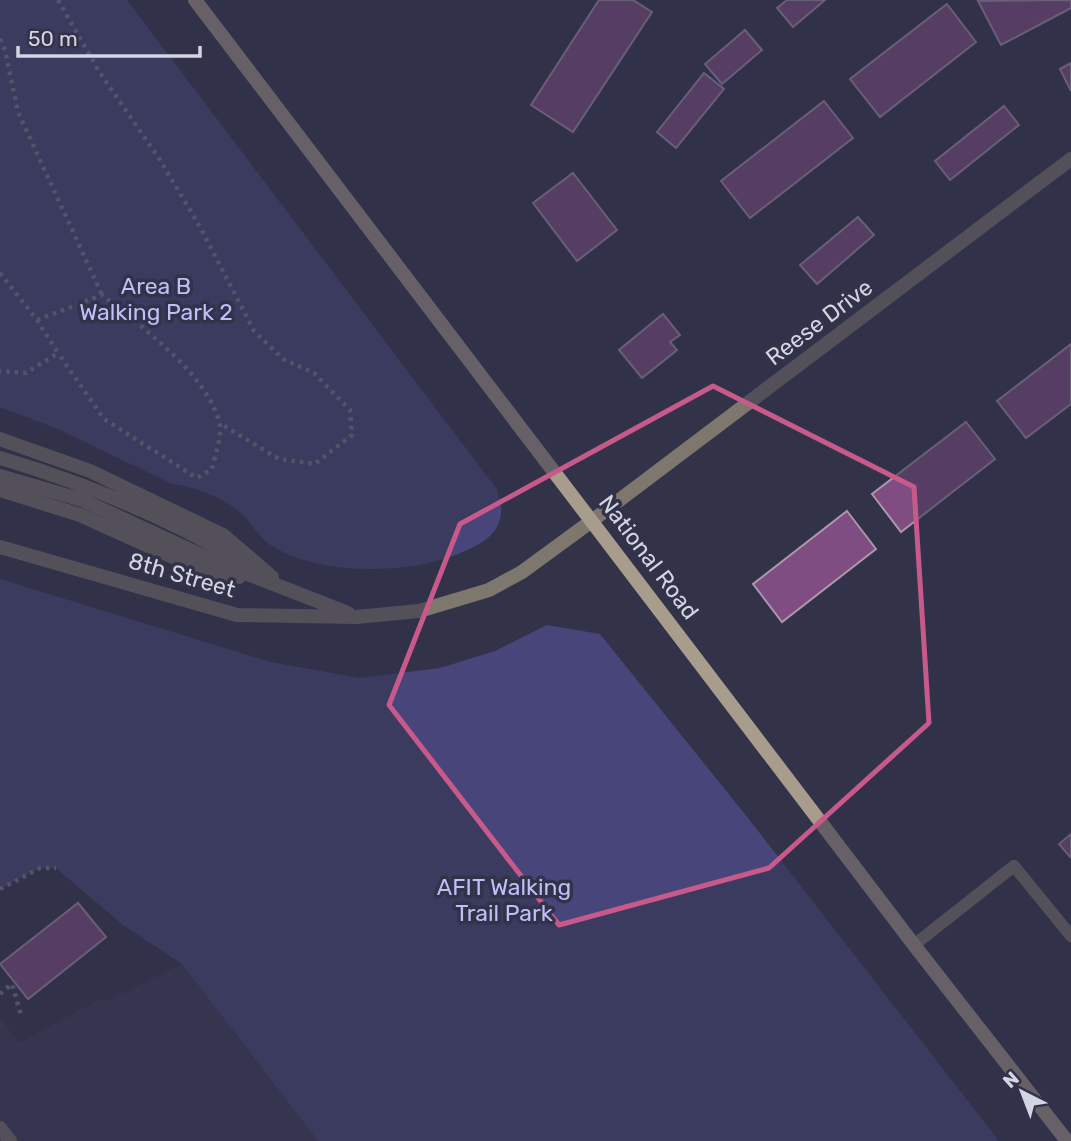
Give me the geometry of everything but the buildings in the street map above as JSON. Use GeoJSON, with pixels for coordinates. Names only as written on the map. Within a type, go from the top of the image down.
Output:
{"type":"FeatureCollection","features":[{"type":"Feature","properties":{"kind":"main road","name":"National Road"},"geometry":{"type":"LineString","coordinates":[[195,0],[914,945],[1068,1141]]}},
{"type":"Feature","properties":{"kind":"street","name":"Reese Drive"},"geometry":{"type":"LineString","coordinates":[[593,520],[1071,159]]}},
{"type":"Feature","properties":{"kind":"street"},"geometry":{"type":"LineString","coordinates":[[0,439],[90,471],[223,535],[281,584]]}},
{"type":"Feature","properties":{"kind":"street"},"geometry":{"type":"LineString","coordinates":[[5,460],[62,478],[148,514],[217,546],[281,584]]}},
{"type":"Feature","properties":{"kind":"street"},"geometry":{"type":"LineString","coordinates":[[1,485],[80,515],[202,570],[281,584]]}},
{"type":"Feature","properties":{"kind":"street","name":"8th Street"},"geometry":{"type":"LineString","coordinates":[[0,547],[237,615],[356,617],[419,611],[489,590],[522,572],[593,520]]}},
{"type":"Feature","properties":{"kind":"street","name":"8th Street"},"geometry":{"type":"LineString","coordinates":[[281,584],[356,617]]}},
{"type":"Feature","properties":{"kind":"street"},"geometry":{"type":"LineString","coordinates":[[0,1128],[10,1141]]}},
{"type":"Feature","properties":{"kind":"lane"},"geometry":{"type":"LineString","coordinates":[[1,485],[5,460],[15,443]]}},
{"type":"Feature","properties":{"kind":"lane"},"geometry":{"type":"LineString","coordinates":[[914,945],[1014,866],[1071,936]]}},
{"type":"Feature","properties":{"kind":"path"},"geometry":{"type":"LineString","coordinates":[[58,0],[100,73],[160,160],[199,225],[254,331],[283,359],[314,373],[350,410],[352,435],[315,464],[279,459],[220,424]]}},
{"type":"Feature","properties":{"kind":"path"},"geometry":{"type":"LineString","coordinates":[[0,39],[19,112],[102,295],[177,355],[213,407],[220,424],[212,469],[197,478],[104,419],[37,320],[0,273]]}},
{"type":"Feature","properties":{"kind":"path"},"geometry":{"type":"LineString","coordinates":[[37,320],[102,295]]}},
{"type":"Feature","properties":{"kind":"path"},"geometry":{"type":"LineString","coordinates":[[0,372],[26,373],[58,353]]}},
{"type":"Feature","properties":{"kind":"path"},"geometry":{"type":"LineString","coordinates":[[0,889],[40,868],[56,868]]}},
{"type":"Feature","properties":{"kind":"path"},"geometry":{"type":"LineString","coordinates":[[0,994],[12,984],[21,1015]]}},
{"type":"Feature","properties":{"kind":"highlighted area"},"geometry":{"type":"Polygon","coordinates":[[[713,386],[914,487],[929,723],[769,868],[559,925],[389,705],[460,524],[713,386]]]}},
{"type":"Feature","properties":{"kind":"shaded area"},"geometry":{"type":"Polygon","coordinates":[[[182,964],[318,1141],[0,1141],[0,1018],[19,1043],[97,1001],[109,1000],[182,964]]]}},
{"type":"Feature","properties":{"kind":"green space","name":"Area B Walking Park 2"},"geometry":{"type":"Polygon","coordinates":[[[0,0],[127,0],[496,488],[501,502],[501,516],[491,535],[463,552],[408,567],[347,568],[318,564],[291,556],[269,544],[241,513],[214,496],[172,484],[58,429],[0,407],[0,0]]]}},
{"type":"Feature","properties":{"kind":"green space","name":"AFIT Walking Trail Park"},"geometry":{"type":"Polygon","coordinates":[[[0,579],[271,662],[360,678],[440,668],[495,651],[547,625],[600,634],[748,818],[999,1141],[318,1141],[182,964],[124,926],[56,868],[40,868],[0,889],[0,579]]]}}]}
